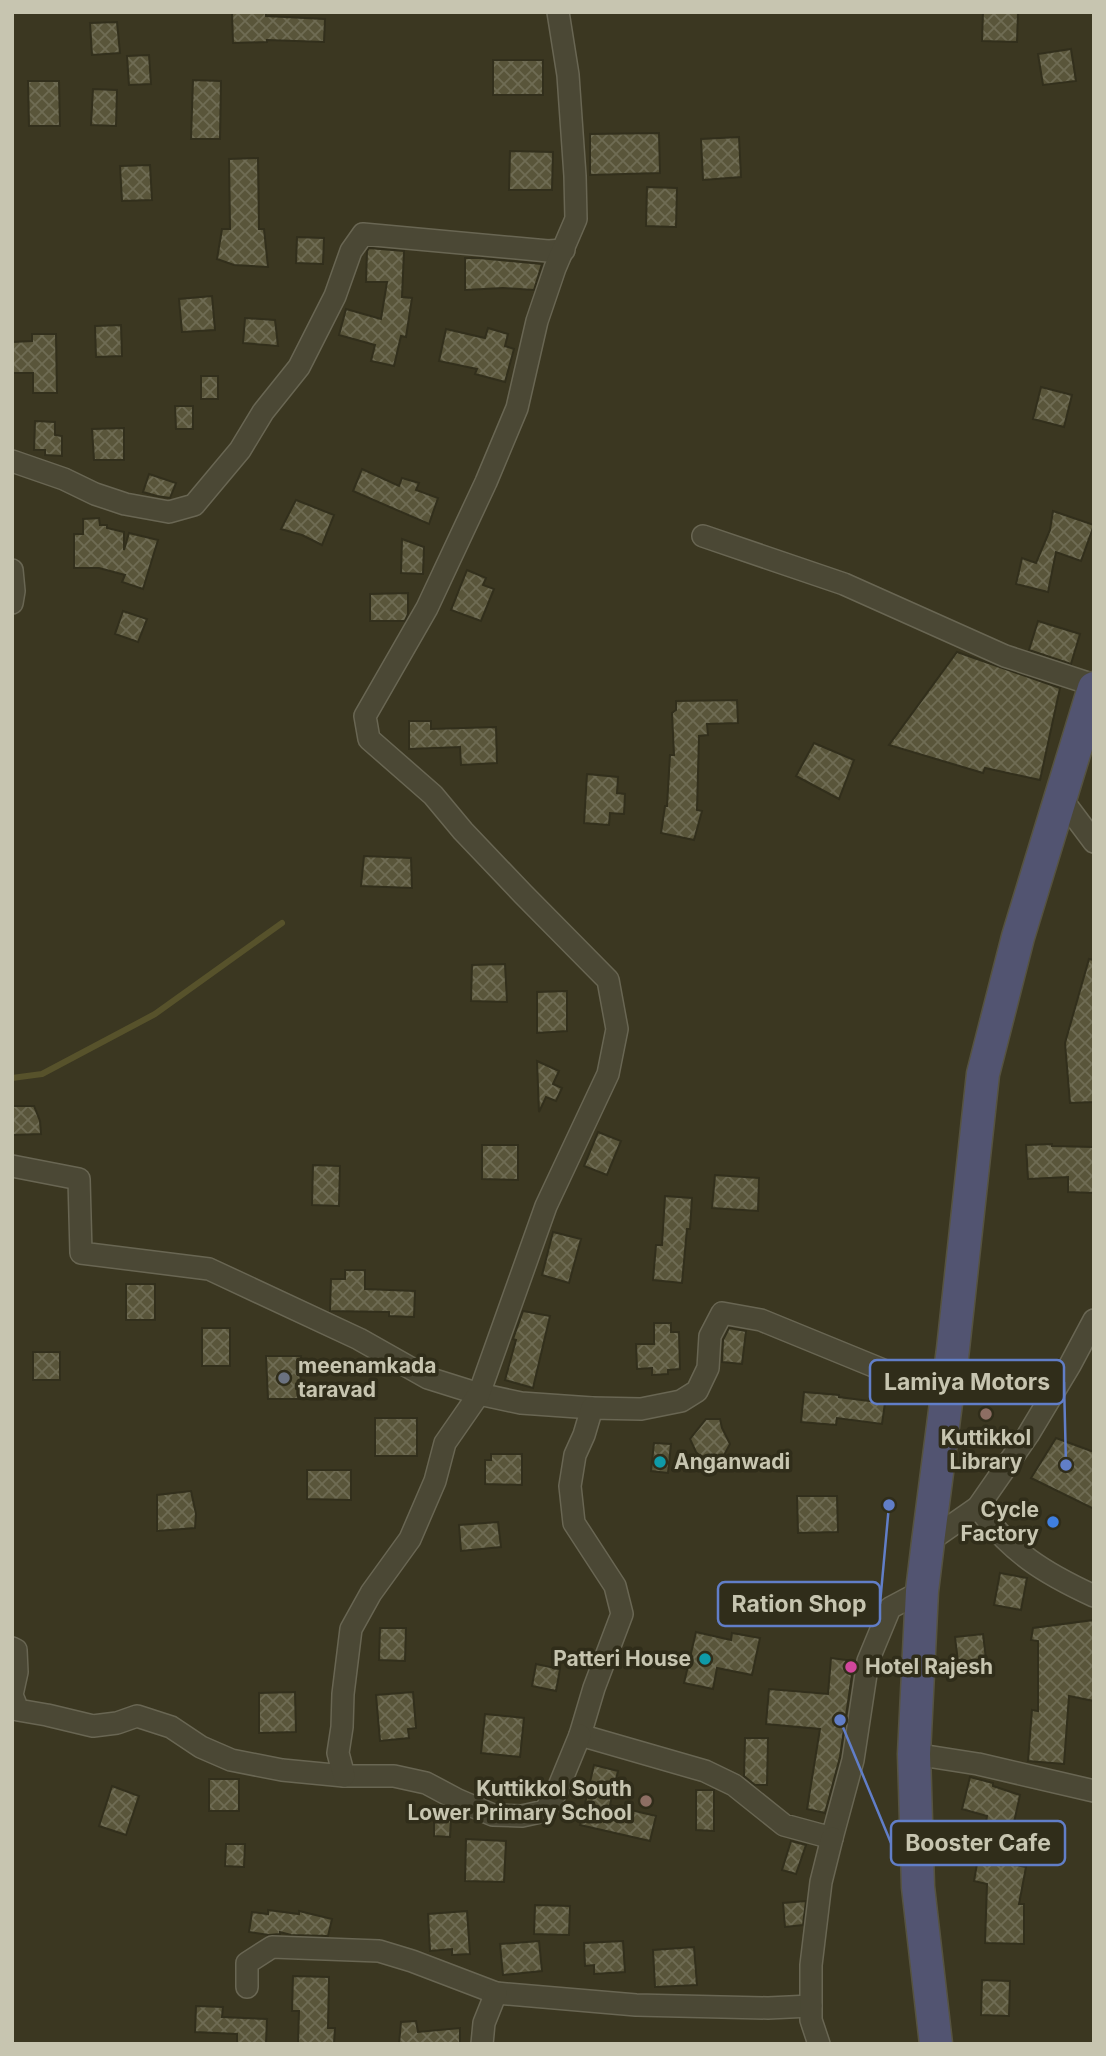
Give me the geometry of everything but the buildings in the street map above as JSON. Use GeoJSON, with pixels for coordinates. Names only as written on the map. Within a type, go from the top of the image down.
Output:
{"type":"FeatureCollection","features":[{"type":"Feature","properties":{"kind":"highway"},"geometry":{"type":"LineString","coordinates":[[936,2044],[918,1887],[914,1754],[922,1591],[953,1349],[983,1074],[1018,937],[1094,686]]}},
{"type":"Feature","properties":{"kind":"street"},"geometry":{"type":"LineString","coordinates":[[344,1776],[338,1753],[351,1629],[371,1592],[410,1539],[435,1481],[445,1443],[479,1394],[546,1206],[608,1074],[617,1029],[608,980],[514,885],[433,795],[369,739],[365,716],[427,608],[486,482],[517,408],[537,321],[555,268],[576,219],[568,75],[558,12]]}},
{"type":"Feature","properties":{"kind":"street"},"geometry":{"type":"LineString","coordinates":[[13,463],[64,479],[95,494],[125,504],[169,512],[194,505],[240,450],[262,412],[299,367],[335,296],[351,251],[363,234],[548,251],[564,250]]}},
{"type":"Feature","properties":{"kind":"street"},"geometry":{"type":"LineString","coordinates":[[703,536],[844,584],[1005,656],[1094,686]]}},
{"type":"Feature","properties":{"kind":"street"},"geometry":{"type":"LineString","coordinates":[[12,570],[12,603]]}},
{"type":"Feature","properties":{"kind":"street"},"geometry":{"type":"LineString","coordinates":[[1061,799],[1094,842]]}},
{"type":"Feature","properties":{"kind":"street"},"geometry":{"type":"LineString","coordinates":[[12,1166],[79,1179],[81,1253],[209,1269],[359,1339],[428,1378],[479,1394],[521,1403],[592,1408],[641,1409],[681,1401],[697,1391],[708,1368],[710,1336],[722,1313],[761,1320],[893,1374],[947,1387]]}},
{"type":"Feature","properties":{"kind":"street"},"geometry":{"type":"LineString","coordinates":[[928,1542],[978,1507],[1028,1434],[1094,1320]]}},
{"type":"Feature","properties":{"kind":"street"},"geometry":{"type":"LineString","coordinates":[[12,1648],[16,1650],[17,1672],[12,1695],[18,1710],[93,1726],[117,1723],[137,1716],[170,1727],[201,1747],[231,1760],[282,1770],[344,1776],[394,1776],[426,1783],[494,1815],[522,1816],[545,1811],[557,1791],[580,1735],[594,1688],[622,1614],[615,1586],[574,1522],[570,1486],[575,1455],[592,1408]]}},
{"type":"Feature","properties":{"kind":"street"},"geometry":{"type":"LineString","coordinates":[[978,1507],[993,1528],[1020,1554],[1056,1578],[1094,1596]]}},
{"type":"Feature","properties":{"kind":"street"},"geometry":{"type":"LineString","coordinates":[[819,2044],[811,2020],[811,1965],[817,1912],[821,1882],[853,1760],[868,1661],[890,1608],[922,1591]]}},
{"type":"Feature","properties":{"kind":"street"},"geometry":{"type":"LineString","coordinates":[[580,1735],[705,1772],[734,1785],[784,1825],[832,1838]]}},
{"type":"Feature","properties":{"kind":"street"},"geometry":{"type":"LineString","coordinates":[[914,1754],[978,1763],[1094,1791]]}},
{"type":"Feature","properties":{"kind":"street"},"geometry":{"type":"LineString","coordinates":[[247,1987],[247,1963],[272,1947],[379,1951],[496,1993],[636,2005],[768,2008],[811,2006]]}},
{"type":"Feature","properties":{"kind":"street"},"geometry":{"type":"LineString","coordinates":[[482,2044],[484,2023],[496,1993]]}},
{"type":"Feature","properties":{"kind":"waterway"},"geometry":{"type":"LineString","coordinates":[[12,1078],[42,1074],[155,1014],[282,923]]}},
{"type":"Feature","properties":{"kind":"place","name":"meenamkada taravad"},"geometry":{"type":"Point","coordinates":[284,1378]}},
{"type":"Feature","properties":{"kind":"place","name":"Kuttikkol Library"},"geometry":{"type":"Point","coordinates":[986,1414]}},
{"type":"Feature","properties":{"kind":"place","name":"Anganwadi"},"geometry":{"type":"Point","coordinates":[660,1462]}},
{"type":"Feature","properties":{"kind":"place","name":"Lamiya Motors"},"geometry":{"type":"Point","coordinates":[1066,1465]}},
{"type":"Feature","properties":{"kind":"place","name":"Ration Shop"},"geometry":{"type":"Point","coordinates":[889,1505]}},
{"type":"Feature","properties":{"kind":"place","name":"Cycle Factory"},"geometry":{"type":"Point","coordinates":[1053,1522]}},
{"type":"Feature","properties":{"kind":"place","name":"Patteri House"},"geometry":{"type":"Point","coordinates":[705,1659]}},
{"type":"Feature","properties":{"kind":"place","name":"Hotel Rajesh"},"geometry":{"type":"Point","coordinates":[851,1667]}},
{"type":"Feature","properties":{"kind":"place","name":"Booster Cafe"},"geometry":{"type":"Point","coordinates":[840,1720]}},
{"type":"Feature","properties":{"kind":"place","name":"Kuttikkol South Lower Primary School"},"geometry":{"type":"Point","coordinates":[646,1801]}}]}
